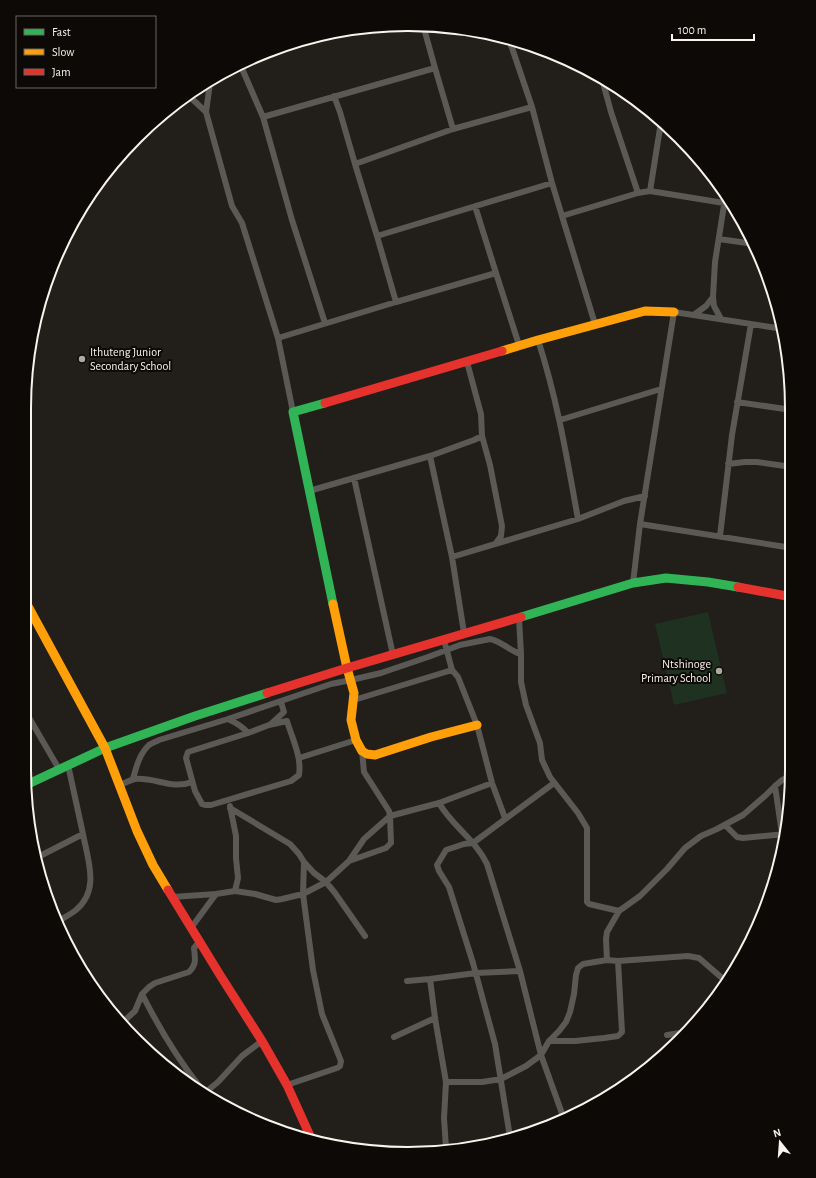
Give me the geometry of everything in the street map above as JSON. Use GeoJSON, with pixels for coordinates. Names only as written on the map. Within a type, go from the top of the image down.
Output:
{"type":"FeatureCollection","features":[{"type":"Feature","properties":{"kind":"street"},"geometry":{"type":"LineString","coordinates":[[425,32],[454,129]]}},
{"type":"Feature","properties":{"kind":"street"},"geometry":{"type":"LineString","coordinates":[[511,46],[532,107],[552,184],[595,324]]}},
{"type":"Feature","properties":{"kind":"street"},"geometry":{"type":"LineString","coordinates":[[263,117],[435,68]]}},
{"type":"Feature","properties":{"kind":"street"},"geometry":{"type":"LineString","coordinates":[[242,69],[263,117],[292,220],[325,323]]}},
{"type":"Feature","properties":{"kind":"street"},"geometry":{"type":"LineString","coordinates":[[604,87],[638,193]]}},
{"type":"Feature","properties":{"kind":"street"},"geometry":{"type":"LineString","coordinates":[[209,89],[206,112],[232,206],[242,223],[282,354],[309,491],[347,668],[354,693],[351,720],[356,740],[362,751],[364,772],[389,811],[390,816],[391,843],[389,846],[348,861]]}},
{"type":"Feature","properties":{"kind":"street"},"geometry":{"type":"LineString","coordinates":[[334,96],[396,302]]}},
{"type":"Feature","properties":{"kind":"street"},"geometry":{"type":"LineString","coordinates":[[192,99],[206,112]]}},
{"type":"Feature","properties":{"kind":"street"},"geometry":{"type":"LineString","coordinates":[[355,164],[454,129],[532,107]]}},
{"type":"Feature","properties":{"kind":"street"},"geometry":{"type":"LineString","coordinates":[[650,191],[660,128]]}},
{"type":"Feature","properties":{"kind":"street"},"geometry":{"type":"LineString","coordinates":[[377,236],[552,184]]}},
{"type":"Feature","properties":{"kind":"street"},"geometry":{"type":"LineString","coordinates":[[562,216],[638,193],[650,191],[722,201]]}},
{"type":"Feature","properties":{"kind":"street"},"geometry":{"type":"LineString","coordinates":[[721,319],[714,306],[713,297],[715,262],[724,203]]}},
{"type":"Feature","properties":{"kind":"street"},"geometry":{"type":"LineString","coordinates":[[475,206],[519,345]]}},
{"type":"Feature","properties":{"kind":"street"},"geometry":{"type":"LineString","coordinates":[[718,239],[747,243]]}},
{"type":"Feature","properties":{"kind":"street"},"geometry":{"type":"LineString","coordinates":[[278,338],[496,273]]}},
{"type":"Feature","properties":{"kind":"street"},"geometry":{"type":"LineString","coordinates":[[695,314],[706,306],[713,297]]}},
{"type":"Feature","properties":{"kind":"street"},"geometry":{"type":"LineString","coordinates":[[293,412],[467,362],[519,345],[645,311],[659,310],[695,314],[776,328]]}},
{"type":"Feature","properties":{"kind":"street"},"geometry":{"type":"LineString","coordinates":[[633,583],[640,524],[674,312]]}},
{"type":"Feature","properties":{"kind":"street"},"geometry":{"type":"LineString","coordinates":[[720,536],[737,402],[752,324]]}},
{"type":"Feature","properties":{"kind":"street"},"geometry":{"type":"LineString","coordinates":[[538,340],[548,369],[560,420],[578,519]]}},
{"type":"Feature","properties":{"kind":"street"},"geometry":{"type":"LineString","coordinates":[[467,362],[481,414],[482,436],[490,465],[502,526],[501,536],[495,543]]}},
{"type":"Feature","properties":{"kind":"street"},"geometry":{"type":"LineString","coordinates":[[560,420],[661,389]]}},
{"type":"Feature","properties":{"kind":"street"},"geometry":{"type":"LineString","coordinates":[[737,402],[785,409]]}},
{"type":"Feature","properties":{"kind":"street"},"geometry":{"type":"LineString","coordinates":[[309,491],[430,456],[482,436]]}},
{"type":"Feature","properties":{"kind":"street"},"geometry":{"type":"LineString","coordinates":[[430,456],[452,557],[464,633]]}},
{"type":"Feature","properties":{"kind":"street"},"geometry":{"type":"LineString","coordinates":[[728,464],[757,462],[785,466]]}},
{"type":"Feature","properties":{"kind":"street"},"geometry":{"type":"LineString","coordinates":[[354,478],[393,655]]}},
{"type":"Feature","properties":{"kind":"street"},"geometry":{"type":"LineString","coordinates":[[452,557],[578,519],[624,501],[645,496]]}},
{"type":"Feature","properties":{"kind":"street"},"geometry":{"type":"LineString","coordinates":[[640,524],[785,547]]}},
{"type":"Feature","properties":{"kind":"street"},"geometry":{"type":"LineString","coordinates":[[31,782],[105,748],[195,716],[347,668],[633,583],[666,578],[708,582],[785,596]]}},
{"type":"Feature","properties":{"kind":"street"},"geometry":{"type":"LineString","coordinates":[[31,612],[105,748],[137,830],[159,876],[262,1040],[287,1085],[309,1134]]}},
{"type":"Feature","properties":{"kind":"street"},"geometry":{"type":"LineString","coordinates":[[519,618],[521,682],[526,705],[540,743],[542,760],[554,783],[578,813],[587,828],[587,902],[589,904],[619,911]]}},
{"type":"Feature","properties":{"kind":"street"},"geometry":{"type":"LineString","coordinates":[[133,779],[137,764],[143,753],[149,745],[159,740],[228,719],[331,684],[381,672],[447,650],[490,638],[515,653],[521,654]]}},
{"type":"Feature","properties":{"kind":"street"},"geometry":{"type":"LineString","coordinates":[[444,640],[452,670],[458,677],[477,724],[492,783],[505,818]]}},
{"type":"Feature","properties":{"kind":"street"},"geometry":{"type":"LineString","coordinates":[[354,700],[452,670]]}},
{"type":"Feature","properties":{"kind":"street"},"geometry":{"type":"LineString","coordinates":[[280,702],[284,712],[287,721],[299,758],[301,766],[299,774],[291,781],[211,805],[205,806],[202,804],[192,782],[186,758],[188,752],[269,725],[287,721]]}},
{"type":"Feature","properties":{"kind":"street"},"geometry":{"type":"LineString","coordinates":[[269,725],[284,712]]}},
{"type":"Feature","properties":{"kind":"street"},"geometry":{"type":"LineString","coordinates":[[164,728],[174,717]]}},
{"type":"Feature","properties":{"kind":"street"},"geometry":{"type":"LineString","coordinates":[[228,719],[238,723],[248,733]]}},
{"type":"Feature","properties":{"kind":"street"},"geometry":{"type":"LineString","coordinates":[[32,723],[59,769]]}},
{"type":"Feature","properties":{"kind":"street"},"geometry":{"type":"LineString","coordinates":[[362,751],[367,754],[375,755],[477,724]]}},
{"type":"Feature","properties":{"kind":"street"},"geometry":{"type":"LineString","coordinates":[[299,758],[356,740]]}},
{"type":"Feature","properties":{"kind":"street"},"geometry":{"type":"LineString","coordinates":[[62,919],[76,911],[86,900],[91,884],[91,876],[83,834],[68,765]]}},
{"type":"Feature","properties":{"kind":"street"},"geometry":{"type":"LineString","coordinates":[[120,785],[133,779],[179,786],[192,782]]}},
{"type":"Feature","properties":{"kind":"street"},"geometry":{"type":"LineString","coordinates":[[607,960],[607,932],[619,911],[640,896],[667,869],[685,848],[701,836],[743,815],[785,779]]}},
{"type":"Feature","properties":{"kind":"street"},"geometry":{"type":"LineString","coordinates":[[172,897],[235,891],[255,894],[276,900],[303,894],[326,882],[348,861],[364,839],[390,816],[439,803],[492,783]]}},
{"type":"Feature","properties":{"kind":"street"},"geometry":{"type":"LineString","coordinates":[[509,1133],[495,1044],[476,973],[449,887],[437,865],[446,850],[464,844],[473,843],[554,783]]}},
{"type":"Feature","properties":{"kind":"street"},"geometry":{"type":"LineString","coordinates":[[775,786],[782,821]]}},
{"type":"Feature","properties":{"kind":"street"},"geometry":{"type":"LineString","coordinates":[[228,800],[236,836],[238,878],[235,891]]}},
{"type":"Feature","properties":{"kind":"street"},"geometry":{"type":"LineString","coordinates":[[439,803],[450,820],[483,854],[487,864],[520,971],[541,1055],[562,1114]]}},
{"type":"Feature","properties":{"kind":"street"},"geometry":{"type":"LineString","coordinates":[[230,808],[290,844],[314,873],[326,882],[335,892],[365,936]]}},
{"type":"Feature","properties":{"kind":"street"},"geometry":{"type":"LineString","coordinates":[[725,825],[737,837],[743,838],[780,834]]}},
{"type":"Feature","properties":{"kind":"street"},"geometry":{"type":"LineString","coordinates":[[41,856],[83,834]]}},
{"type":"Feature","properties":{"kind":"street"},"geometry":{"type":"LineString","coordinates":[[287,1085],[337,1068],[340,1066],[341,1061],[322,1014],[313,970],[303,894],[304,862]]}},
{"type":"Feature","properties":{"kind":"street"},"geometry":{"type":"LineString","coordinates":[[192,928],[216,894]]}},
{"type":"Feature","properties":{"kind":"street"},"geometry":{"type":"LineString","coordinates":[[126,1020],[135,1011],[142,994],[148,987],[155,983],[189,972],[195,963],[194,948],[200,942]]}},
{"type":"Feature","properties":{"kind":"street"},"geometry":{"type":"LineString","coordinates":[[446,1082],[482,1082],[501,1079],[526,1066],[541,1055],[549,1041],[566,1022],[574,994],[578,968],[583,964],[607,960],[618,961],[688,956],[699,958],[722,978]]}},
{"type":"Feature","properties":{"kind":"street"},"geometry":{"type":"LineString","coordinates":[[549,1041],[604,1038],[618,1036],[621,1034],[618,961]]}},
{"type":"Feature","properties":{"kind":"street"},"geometry":{"type":"LineString","coordinates":[[407,981],[476,973],[520,971]]}},
{"type":"Feature","properties":{"kind":"street"},"geometry":{"type":"LineString","coordinates":[[430,979],[446,1082],[444,1118],[446,1145]]}},
{"type":"Feature","properties":{"kind":"street"},"geometry":{"type":"LineString","coordinates":[[142,994],[173,1049],[196,1081]]}},
{"type":"Feature","properties":{"kind":"street"},"geometry":{"type":"LineString","coordinates":[[394,1037],[435,1018]]}},
{"type":"Feature","properties":{"kind":"street"},"geometry":{"type":"LineString","coordinates":[[667,1035],[678,1033]]}},
{"type":"Feature","properties":{"kind":"street"},"geometry":{"type":"LineString","coordinates":[[209,1089],[218,1082],[242,1056],[262,1040]]}},
{"type":"Feature","properties":{"kind":"green space"},"geometry":{"type":"Polygon","coordinates":[[[708,612],[727,693],[674,705],[655,624],[708,612]]]}},
{"type":"Feature","properties":{"kind":"traffic: fast"},"geometry":{"type":"LineString","coordinates":[[325,403],[293,412],[333,604]]}},
{"type":"Feature","properties":{"kind":"traffic: fast"},"geometry":{"type":"LineString","coordinates":[[521,617],[633,583],[666,578],[708,582],[738,587]]}},
{"type":"Feature","properties":{"kind":"traffic: fast"},"geometry":{"type":"LineString","coordinates":[[31,782],[105,748],[195,716],[267,693]]}},
{"type":"Feature","properties":{"kind":"traffic: slow"},"geometry":{"type":"LineString","coordinates":[[502,351],[645,311],[674,312]]}},
{"type":"Feature","properties":{"kind":"traffic: slow"},"geometry":{"type":"LineString","coordinates":[[333,604],[354,693],[351,720],[356,740],[362,751],[367,754],[375,755],[431,737],[477,725]]}},
{"type":"Feature","properties":{"kind":"traffic: slow"},"geometry":{"type":"LineString","coordinates":[[31,612],[105,748],[137,831],[153,865],[168,890]]}},
{"type":"Feature","properties":{"kind":"traffic: jam"},"geometry":{"type":"LineString","coordinates":[[325,403],[502,351]]}},
{"type":"Feature","properties":{"kind":"traffic: jam"},"geometry":{"type":"LineString","coordinates":[[738,587],[785,596]]}},
{"type":"Feature","properties":{"kind":"traffic: jam"},"geometry":{"type":"LineString","coordinates":[[267,693],[521,617]]}},
{"type":"Feature","properties":{"kind":"traffic: jam"},"geometry":{"type":"LineString","coordinates":[[168,890],[262,1041],[287,1085],[309,1134]]}},
{"type":"Feature","properties":{"kind":"place","name":"Ithuteng Junior Secondary School"},"geometry":{"type":"Point","coordinates":[82,359]}},
{"type":"Feature","properties":{"kind":"place","name":"Ntshinoge Primary School"},"geometry":{"type":"Point","coordinates":[719,671]}}]}
